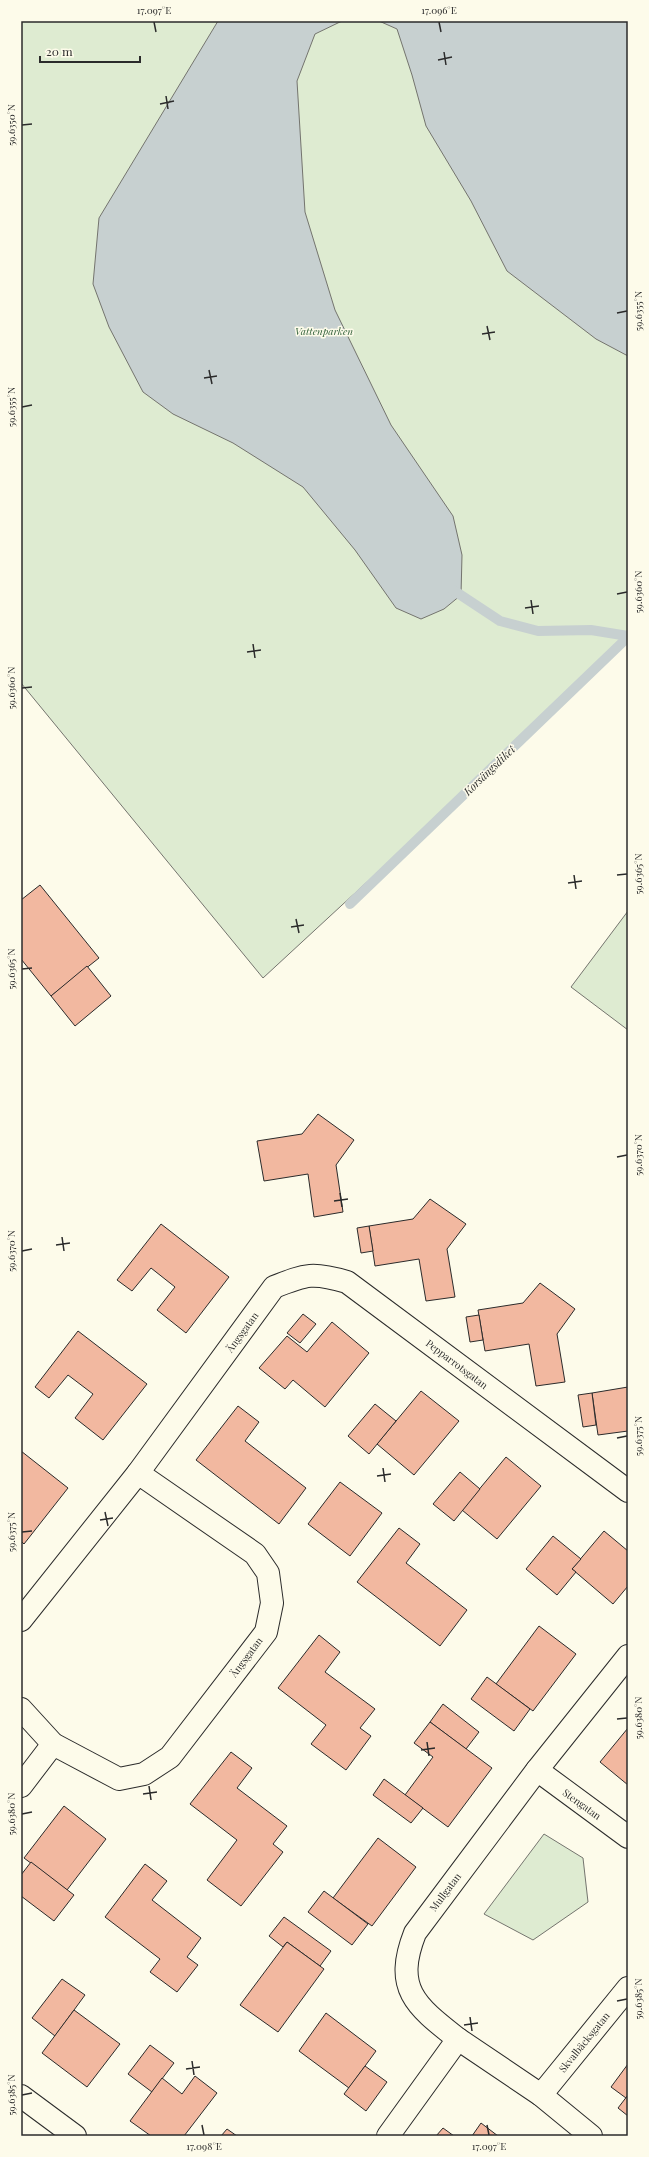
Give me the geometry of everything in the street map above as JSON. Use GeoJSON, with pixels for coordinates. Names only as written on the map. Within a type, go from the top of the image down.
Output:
{"type":"FeatureCollection","features":[{"type":"Feature","properties":{"kind":"street","name":"Pepparrotsgatan"},"geometry":{"type":"LineString","coordinates":[[274,1287],[300,1277],[321,1275],[347,1282],[628,1491]]}},
{"type":"Feature","properties":{"kind":"street","name":"Ängsgatan"},"geometry":{"type":"LineString","coordinates":[[21,1620],[138,1473],[274,1287]]}},
{"type":"Feature","properties":{"kind":"street","name":"Ängsgatan"},"geometry":{"type":"LineString","coordinates":[[21,1709],[54,1744],[119,1779],[144,1774],[170,1757],[266,1632],[272,1603],[268,1573],[255,1554],[138,1473]]}},
{"type":"Feature","properties":{"kind":"street","name":"Mullgatan"},"geometry":{"type":"LineString","coordinates":[[458,2039],[422,2011],[411,1993],[405,1972],[407,1951],[415,1932],[537,1770],[628,1656]]}},
{"type":"Feature","properties":{"kind":"street"},"geometry":{"type":"LineString","coordinates":[[21,1786],[54,1744]]}},
{"type":"Feature","properties":{"kind":"street","name":"Stengatan"},"geometry":{"type":"LineString","coordinates":[[537,1770],[628,1837]]}},
{"type":"Feature","properties":{"kind":"street","name":"Skvalbäcksgatan"},"geometry":{"type":"LineString","coordinates":[[540,2096],[628,1988]]}},
{"type":"Feature","properties":{"kind":"street"},"geometry":{"type":"LineString","coordinates":[[388,2136],[458,2039],[540,2096],[591,2136]]}},
{"type":"Feature","properties":{"kind":"street"},"geometry":{"type":"LineString","coordinates":[[21,2096],[75,2136]]}},
{"type":"Feature","properties":{"kind":"green space","name":"Vattenparken"},"geometry":{"type":"Polygon","coordinates":[[[21,21],[628,21],[628,641],[263,978],[21,683],[21,21]]]}},
{"type":"Feature","properties":{"kind":"green space"},"geometry":{"type":"Polygon","coordinates":[[[628,911],[628,1030],[571,987],[628,911]]]}},
{"type":"Feature","properties":{"kind":"green space"},"geometry":{"type":"Polygon","coordinates":[[[544,1834],[583,1858],[588,1902],[533,1940],[484,1914],[544,1834]]]}},
{"type":"Feature","properties":{"kind":"shaded area","name":"Vattenparken"},"geometry":{"type":"Polygon","coordinates":[[[218,21],[342,21],[315,34],[297,81],[305,212],[335,310],[391,425],[453,516],[462,555],[461,595],[444,609],[421,619],[396,608],[355,550],[303,487],[233,443],[173,414],[143,392],[109,327],[93,284],[99,218],[218,21]]]}},
{"type":"Feature","properties":{"kind":"shaded area"},"geometry":{"type":"Polygon","coordinates":[[[379,21],[628,21],[628,356],[596,339],[507,271],[471,201],[426,126],[397,29],[379,21]]]}},
{"type":"Feature","properties":{"kind":"building"},"geometry":{"type":"Polygon","coordinates":[[[40,885],[99,958],[51,996],[21,959],[21,900],[40,885]]]}},
{"type":"Feature","properties":{"kind":"building"},"geometry":{"type":"Polygon","coordinates":[[[87,966],[111,996],[75,1026],[51,996],[87,966]]]}},
{"type":"Feature","properties":{"kind":"building"},"geometry":{"type":"Polygon","coordinates":[[[318,1114],[354,1140],[336,1165],[343,1212],[314,1217],[308,1174],[264,1181],[257,1141],[302,1134],[318,1114]]]}},
{"type":"Feature","properties":{"kind":"building"},"geometry":{"type":"Polygon","coordinates":[[[430,1199],[466,1224],[447,1249],[455,1297],[426,1301],[419,1259],[375,1266],[369,1226],[413,1219],[430,1199]]]}},
{"type":"Feature","properties":{"kind":"building"},"geometry":{"type":"Polygon","coordinates":[[[161,1224],[229,1277],[186,1333],[157,1310],[175,1287],[151,1268],[132,1291],[117,1280],[161,1224]]]}},
{"type":"Feature","properties":{"kind":"building"},"geometry":{"type":"Polygon","coordinates":[[[369,1226],[373,1251],[361,1253],[357,1228],[369,1226]]]}},
{"type":"Feature","properties":{"kind":"building"},"geometry":{"type":"Polygon","coordinates":[[[540,1283],[575,1309],[557,1334],[565,1382],[536,1386],[529,1344],[485,1351],[478,1310],[523,1303],[540,1283]]]}},
{"type":"Feature","properties":{"kind":"building"},"geometry":{"type":"Polygon","coordinates":[[[303,1314],[316,1324],[300,1343],[287,1333],[303,1314]]]}},
{"type":"Feature","properties":{"kind":"building"},"geometry":{"type":"Polygon","coordinates":[[[479,1315],[483,1340],[470,1342],[466,1317],[479,1315]]]}},
{"type":"Feature","properties":{"kind":"building"},"geometry":{"type":"Polygon","coordinates":[[[332,1322],[369,1353],[325,1407],[293,1380],[285,1389],[259,1368],[287,1336],[307,1352],[332,1322]]]}},
{"type":"Feature","properties":{"kind":"building"},"geometry":{"type":"Polygon","coordinates":[[[78,1331],[147,1384],[103,1440],[75,1418],[93,1394],[68,1375],[49,1398],[35,1387],[78,1331]]]}},
{"type":"Feature","properties":{"kind":"building"},"geometry":{"type":"Polygon","coordinates":[[[628,1387],[628,1431],[598,1435],[592,1393],[628,1387]]]}},
{"type":"Feature","properties":{"kind":"building"},"geometry":{"type":"Polygon","coordinates":[[[421,1391],[459,1421],[414,1475],[377,1444],[421,1391]]]}},
{"type":"Feature","properties":{"kind":"building"},"geometry":{"type":"Polygon","coordinates":[[[592,1393],[596,1425],[583,1427],[578,1395],[592,1393]]]}},
{"type":"Feature","properties":{"kind":"building"},"geometry":{"type":"Polygon","coordinates":[[[375,1404],[396,1421],[369,1454],[348,1436],[375,1404]]]}},
{"type":"Feature","properties":{"kind":"building"},"geometry":{"type":"Polygon","coordinates":[[[238,1406],[259,1422],[245,1441],[306,1488],[279,1524],[196,1460],[238,1406]]]}},
{"type":"Feature","properties":{"kind":"building"},"geometry":{"type":"Polygon","coordinates":[[[21,1451],[68,1488],[24,1544],[21,1541],[21,1451]]]}},
{"type":"Feature","properties":{"kind":"building"},"geometry":{"type":"Polygon","coordinates":[[[506,1457],[541,1486],[497,1539],[462,1510],[506,1457]]]}},
{"type":"Feature","properties":{"kind":"building"},"geometry":{"type":"Polygon","coordinates":[[[460,1472],[480,1489],[454,1521],[433,1504],[460,1472]]]}},
{"type":"Feature","properties":{"kind":"building"},"geometry":{"type":"Polygon","coordinates":[[[340,1482],[382,1513],[350,1556],[308,1524],[340,1482]]]}},
{"type":"Feature","properties":{"kind":"building"},"geometry":{"type":"Polygon","coordinates":[[[399,1528],[420,1544],[406,1563],[467,1610],[440,1646],[357,1582],[399,1528]]]}},
{"type":"Feature","properties":{"kind":"building"},"geometry":{"type":"Polygon","coordinates":[[[604,1531],[628,1551],[628,1586],[613,1604],[572,1569],[604,1531]]]}},
{"type":"Feature","properties":{"kind":"building"},"geometry":{"type":"Polygon","coordinates":[[[553,1536],[581,1559],[572,1569],[576,1572],[557,1595],[526,1569],[553,1536]]]}},
{"type":"Feature","properties":{"kind":"building"},"geometry":{"type":"Polygon","coordinates":[[[539,1626],[576,1654],[533,1711],[496,1684],[539,1626]]]}},
{"type":"Feature","properties":{"kind":"building"},"geometry":{"type":"Polygon","coordinates":[[[319,1635],[340,1652],[325,1672],[375,1709],[360,1728],[371,1736],[346,1770],[311,1744],[326,1725],[278,1688],[319,1635]]]}},
{"type":"Feature","properties":{"kind":"building"},"geometry":{"type":"Polygon","coordinates":[[[487,1677],[530,1709],[514,1731],[471,1699],[487,1677]]]}},
{"type":"Feature","properties":{"kind":"building"},"geometry":{"type":"Polygon","coordinates":[[[443,1704],[479,1732],[466,1749],[430,1722],[443,1704]]]}},
{"type":"Feature","properties":{"kind":"building"},"geometry":{"type":"Polygon","coordinates":[[[430,1722],[492,1768],[448,1827],[405,1795],[433,1757],[414,1743],[430,1722]]]}},
{"type":"Feature","properties":{"kind":"building"},"geometry":{"type":"Polygon","coordinates":[[[628,1728],[628,1785],[600,1762],[628,1728]]]}},
{"type":"Feature","properties":{"kind":"building"},"geometry":{"type":"Polygon","coordinates":[[[231,1752],[252,1768],[237,1788],[287,1826],[273,1844],[283,1852],[241,1906],[207,1880],[237,1840],[190,1804],[231,1752]]]}},
{"type":"Feature","properties":{"kind":"building"},"geometry":{"type":"Polygon","coordinates":[[[384,1779],[423,1808],[411,1823],[373,1795],[384,1779]]]}},
{"type":"Feature","properties":{"kind":"building"},"geometry":{"type":"Polygon","coordinates":[[[64,1806],[106,1839],[67,1890],[24,1858],[64,1806]]]}},
{"type":"Feature","properties":{"kind":"building"},"geometry":{"type":"Polygon","coordinates":[[[378,1838],[416,1867],[372,1926],[333,1898],[378,1838]]]}},
{"type":"Feature","properties":{"kind":"building"},"geometry":{"type":"Polygon","coordinates":[[[31,1862],[74,1895],[54,1921],[21,1896],[21,1875],[31,1862]]]}},
{"type":"Feature","properties":{"kind":"building"},"geometry":{"type":"Polygon","coordinates":[[[145,1864],[167,1881],[152,1900],[201,1938],[187,1957],[198,1965],[177,1992],[150,1972],[160,1959],[105,1917],[145,1864]]]}},
{"type":"Feature","properties":{"kind":"building"},"geometry":{"type":"Polygon","coordinates":[[[324,1891],[368,1924],[352,1945],[308,1912],[324,1891]]]}},
{"type":"Feature","properties":{"kind":"building"},"geometry":{"type":"Polygon","coordinates":[[[284,1917],[331,1951],[320,1966],[287,1942],[283,1947],[269,1936],[284,1917]]]}},
{"type":"Feature","properties":{"kind":"building"},"geometry":{"type":"Polygon","coordinates":[[[287,1942],[324,1969],[278,2032],[240,2005],[287,1942]]]}},
{"type":"Feature","properties":{"kind":"building"},"geometry":{"type":"Polygon","coordinates":[[[62,1979],[85,1995],[55,2036],[32,2018],[62,1979]]]}},
{"type":"Feature","properties":{"kind":"building"},"geometry":{"type":"Polygon","coordinates":[[[74,2010],[120,2044],[87,2087],[42,2053],[74,2010]]]}},
{"type":"Feature","properties":{"kind":"building"},"geometry":{"type":"Polygon","coordinates":[[[326,2013],[376,2051],[349,2088],[299,2051],[326,2013]]]}},
{"type":"Feature","properties":{"kind":"building"},"geometry":{"type":"Polygon","coordinates":[[[150,2045],[174,2063],[152,2092],[128,2074],[150,2045]]]}},
{"type":"Feature","properties":{"kind":"building"},"geometry":{"type":"Polygon","coordinates":[[[628,2064],[628,2095],[626,2098],[611,2087],[628,2064]]]}},
{"type":"Feature","properties":{"kind":"building"},"geometry":{"type":"Polygon","coordinates":[[[365,2066],[387,2082],[366,2111],[344,2094],[365,2066]]]}},
{"type":"Feature","properties":{"kind":"building"},"geometry":{"type":"Polygon","coordinates":[[[195,2076],[217,2093],[184,2136],[151,2136],[130,2121],[162,2078],[182,2094],[195,2076]]]}},
{"type":"Feature","properties":{"kind":"building"},"geometry":{"type":"Polygon","coordinates":[[[628,2095],[628,2116],[618,2108],[628,2095]]]}},
{"type":"Feature","properties":{"kind":"building"},"geometry":{"type":"Polygon","coordinates":[[[481,2123],[498,2136],[472,2136],[481,2123]]]}},
{"type":"Feature","properties":{"kind":"building"},"geometry":{"type":"Polygon","coordinates":[[[443,2128],[454,2136],[436,2136],[443,2128]]]}},
{"type":"Feature","properties":{"kind":"building"},"geometry":{"type":"Polygon","coordinates":[[[227,2129],[237,2136],[221,2136],[227,2129]]]}},
{"type":"Feature","properties":{"kind":"waterway"},"geometry":{"type":"LineString","coordinates":[[450,588],[500,621],[538,631],[591,630],[628,636]]}},
{"type":"Feature","properties":{"kind":"waterway","name":"Korsängsdiket"},"geometry":{"type":"LineString","coordinates":[[350,904],[628,637]]}}]}
